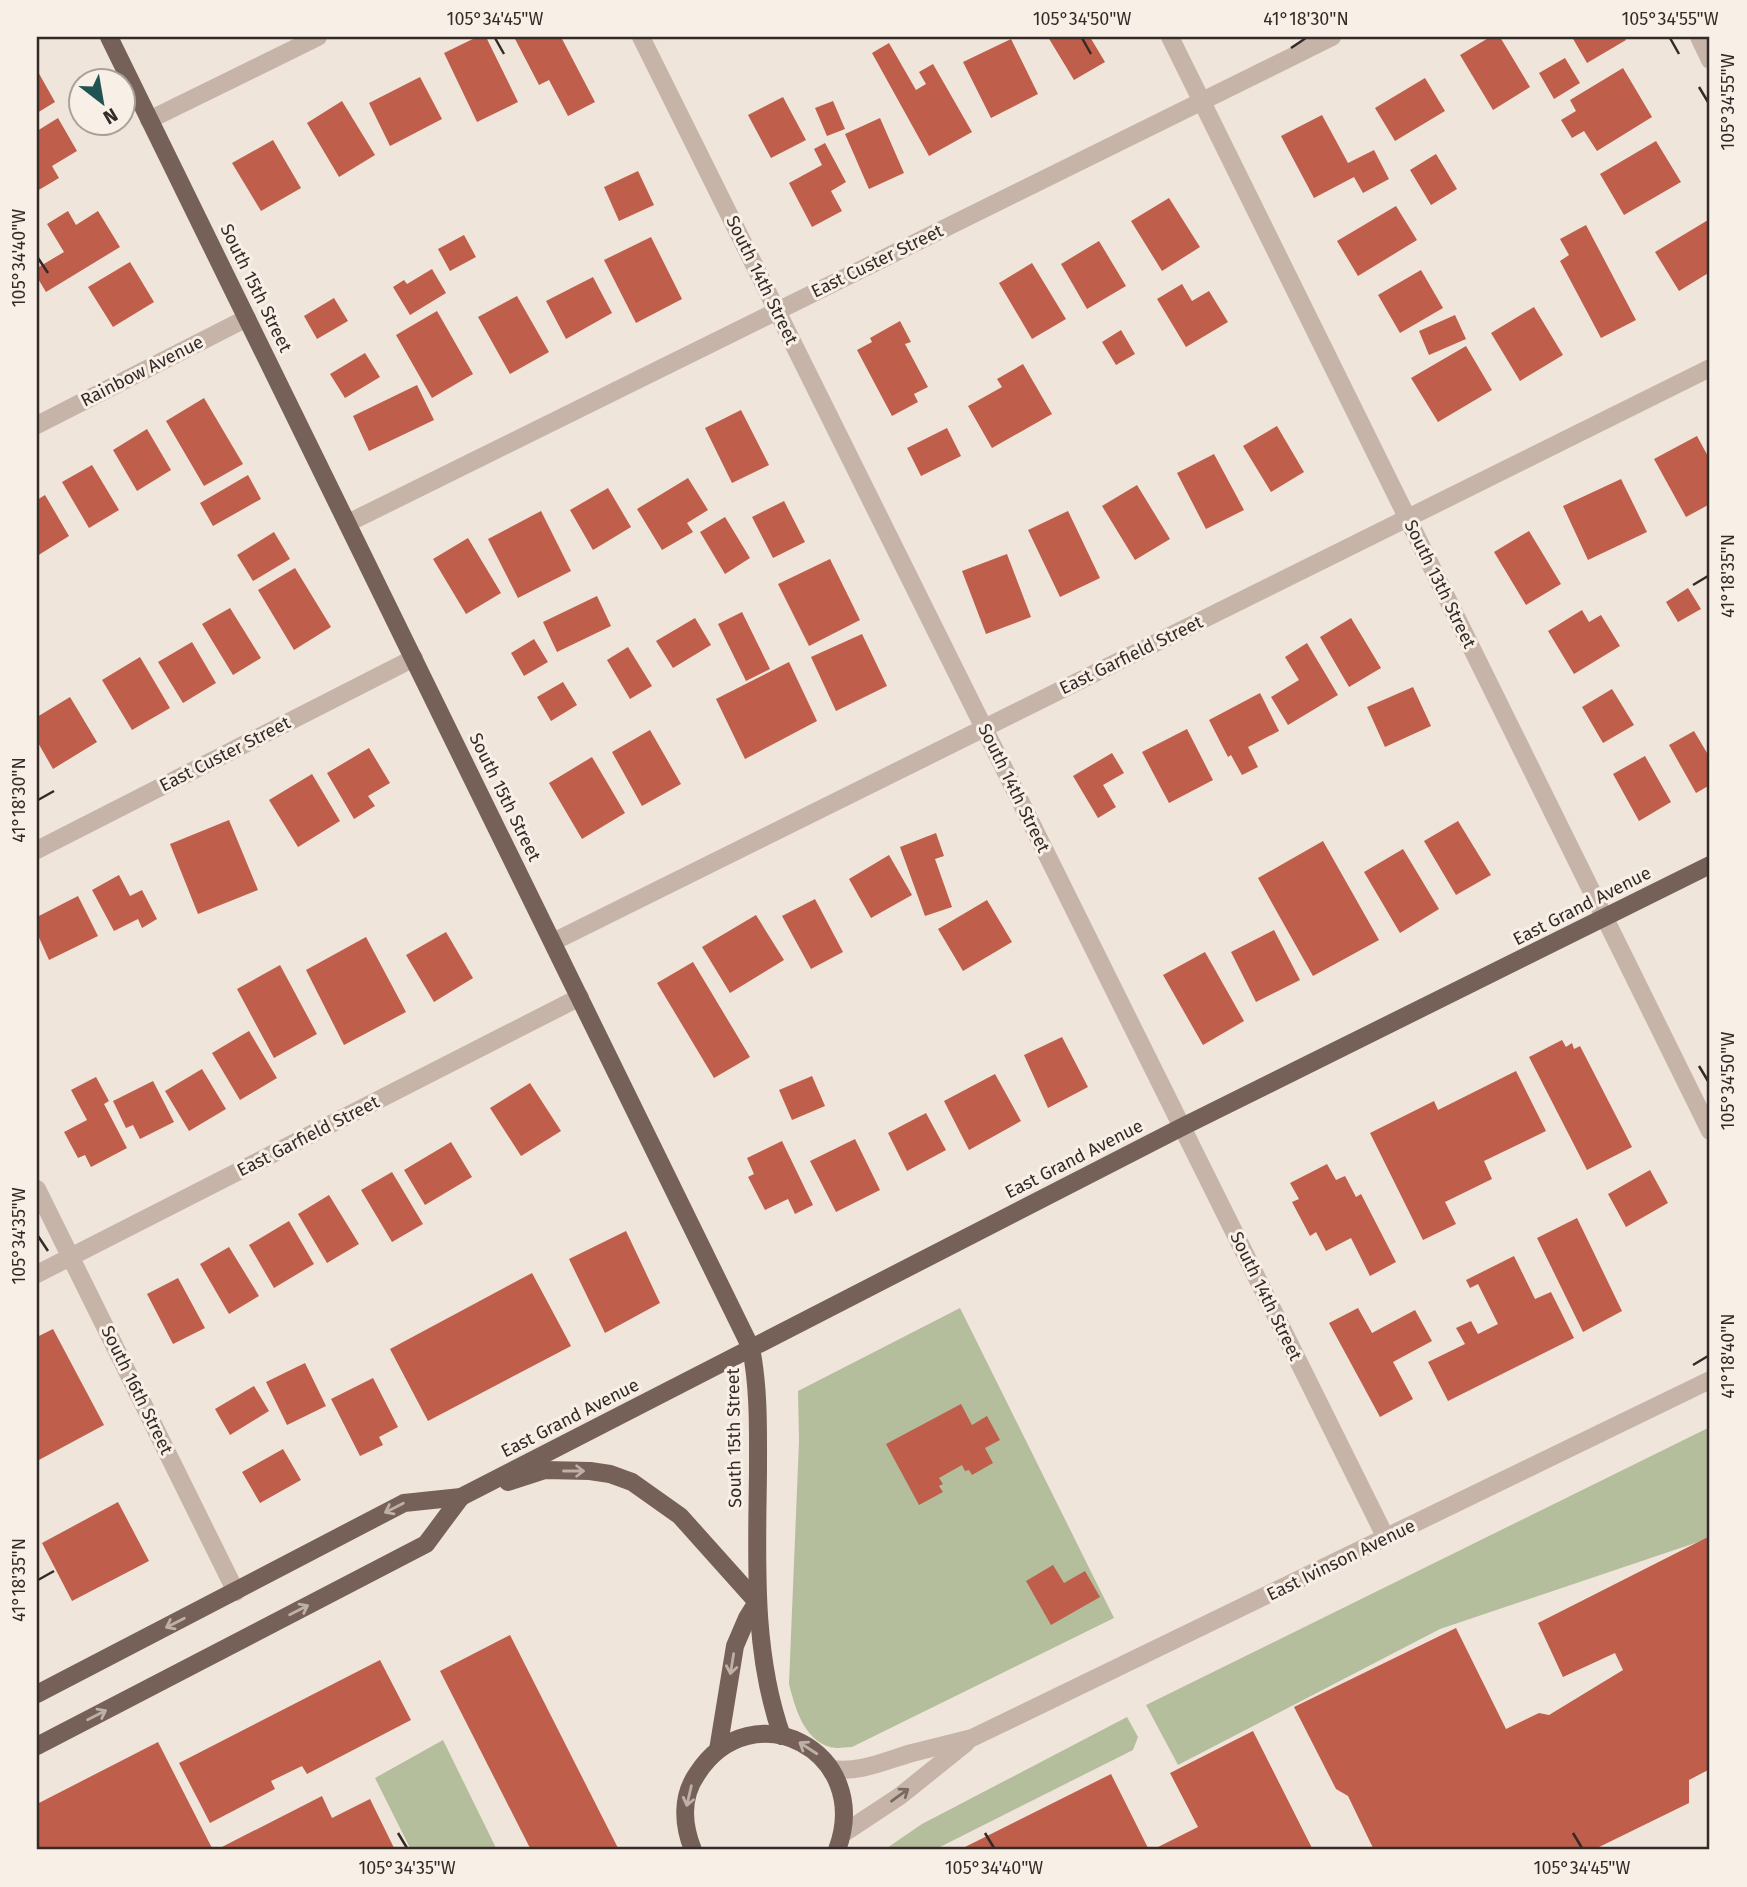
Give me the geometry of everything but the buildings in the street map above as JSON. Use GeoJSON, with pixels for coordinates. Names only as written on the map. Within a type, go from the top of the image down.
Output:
{"type":"FeatureCollection","features":[{"type":"Feature","properties":{"kind":"main road","name":"South 15th Street"},"geometry":{"type":"LineString","coordinates":[[109,37],[751,1348],[758,1380],[757,1602],[769,1691],[782,1736]]}},
{"type":"Feature","properties":{"kind":"main road","name":"East Grand Avenue"},"geometry":{"type":"LineString","coordinates":[[37,1694],[404,1503],[461,1497],[1182,1127],[1710,865]]}},
{"type":"Feature","properties":{"kind":"main road"},"geometry":{"type":"LineString","coordinates":[[461,1497],[545,1471],[610,1474],[632,1482],[680,1516],[757,1602]]}},
{"type":"Feature","properties":{"kind":"main road","name":"East Grand Avenue"},"geometry":{"type":"LineString","coordinates":[[37,1746],[426,1544],[461,1497]]}},
{"type":"Feature","properties":{"kind":"main road","name":"South 15th Street"},"geometry":{"type":"LineString","coordinates":[[718,1750],[735,1646],[757,1602]]}},
{"type":"Feature","properties":{"kind":"main road"},"geometry":{"type":"LineString","coordinates":[[694,1850],[686,1826],[687,1798],[693,1780],[704,1763],[718,1750],[735,1740],[754,1735],[782,1736],[810,1747],[831,1769],[843,1794],[846,1814],[844,1833],[837,1850]]}},
{"type":"Feature","properties":{"kind":"street"},"geometry":{"type":"LineString","coordinates":[[149,120],[318,37]]}},
{"type":"Feature","properties":{"kind":"street","name":"South 14th Street"},"geometry":{"type":"LineString","coordinates":[[641,37],[1386,1538]]}},
{"type":"Feature","properties":{"kind":"street","name":"South 13th Street"},"geometry":{"type":"LineString","coordinates":[[1170,37],[1710,1131]]}},
{"type":"Feature","properties":{"kind":"street","name":"East Custer Street"},"geometry":{"type":"LineString","coordinates":[[348,523],[1332,37]]}},
{"type":"Feature","properties":{"kind":"street"},"geometry":{"type":"LineString","coordinates":[[1699,37],[1710,60]]}},
{"type":"Feature","properties":{"kind":"street","name":"Rainbow Avenue"},"geometry":{"type":"LineString","coordinates":[[37,425],[247,318]]}},
{"type":"Feature","properties":{"kind":"street","name":"East Garfield Street"},"geometry":{"type":"LineString","coordinates":[[553,942],[1710,368]]}},
{"type":"Feature","properties":{"kind":"street","name":"East Custer Street"},"geometry":{"type":"LineString","coordinates":[[37,850],[414,658]]}},
{"type":"Feature","properties":{"kind":"street","name":"East Garfield Street"},"geometry":{"type":"LineString","coordinates":[[37,1274],[580,997]]}},
{"type":"Feature","properties":{"kind":"street","name":"South 16th Street"},"geometry":{"type":"LineString","coordinates":[[37,1189],[236,1592]]}},
{"type":"Feature","properties":{"kind":"street","name":"East Ivinson Avenue"},"geometry":{"type":"LineString","coordinates":[[831,1769],[863,1769],[972,1738],[1710,1380]]}},
{"type":"Feature","properties":{"kind":"street","name":"East Ivinson Avenue"},"geometry":{"type":"LineString","coordinates":[[844,1833],[900,1796],[972,1738]]}},
{"type":"Feature","properties":{"kind":"green space"},"geometry":{"type":"Polygon","coordinates":[[[960,1308],[1114,1618],[852,1747],[830,1747],[821,1743],[807,1730],[797,1712],[789,1684],[799,1441],[798,1391],[960,1308]]]}},
{"type":"Feature","properties":{"kind":"green space"},"geometry":{"type":"Polygon","coordinates":[[[1710,1427],[1710,1538],[1440,1629],[1178,1765],[1146,1705],[1710,1427]]]}},
{"type":"Feature","properties":{"kind":"green space"},"geometry":{"type":"Polygon","coordinates":[[[1127,1717],[1138,1737],[1133,1750],[934,1850],[884,1850],[922,1824],[1127,1717]]]}},
{"type":"Feature","properties":{"kind":"green space"},"geometry":{"type":"Polygon","coordinates":[[[443,1740],[497,1850],[411,1850],[375,1778],[443,1740]]]}}]}
